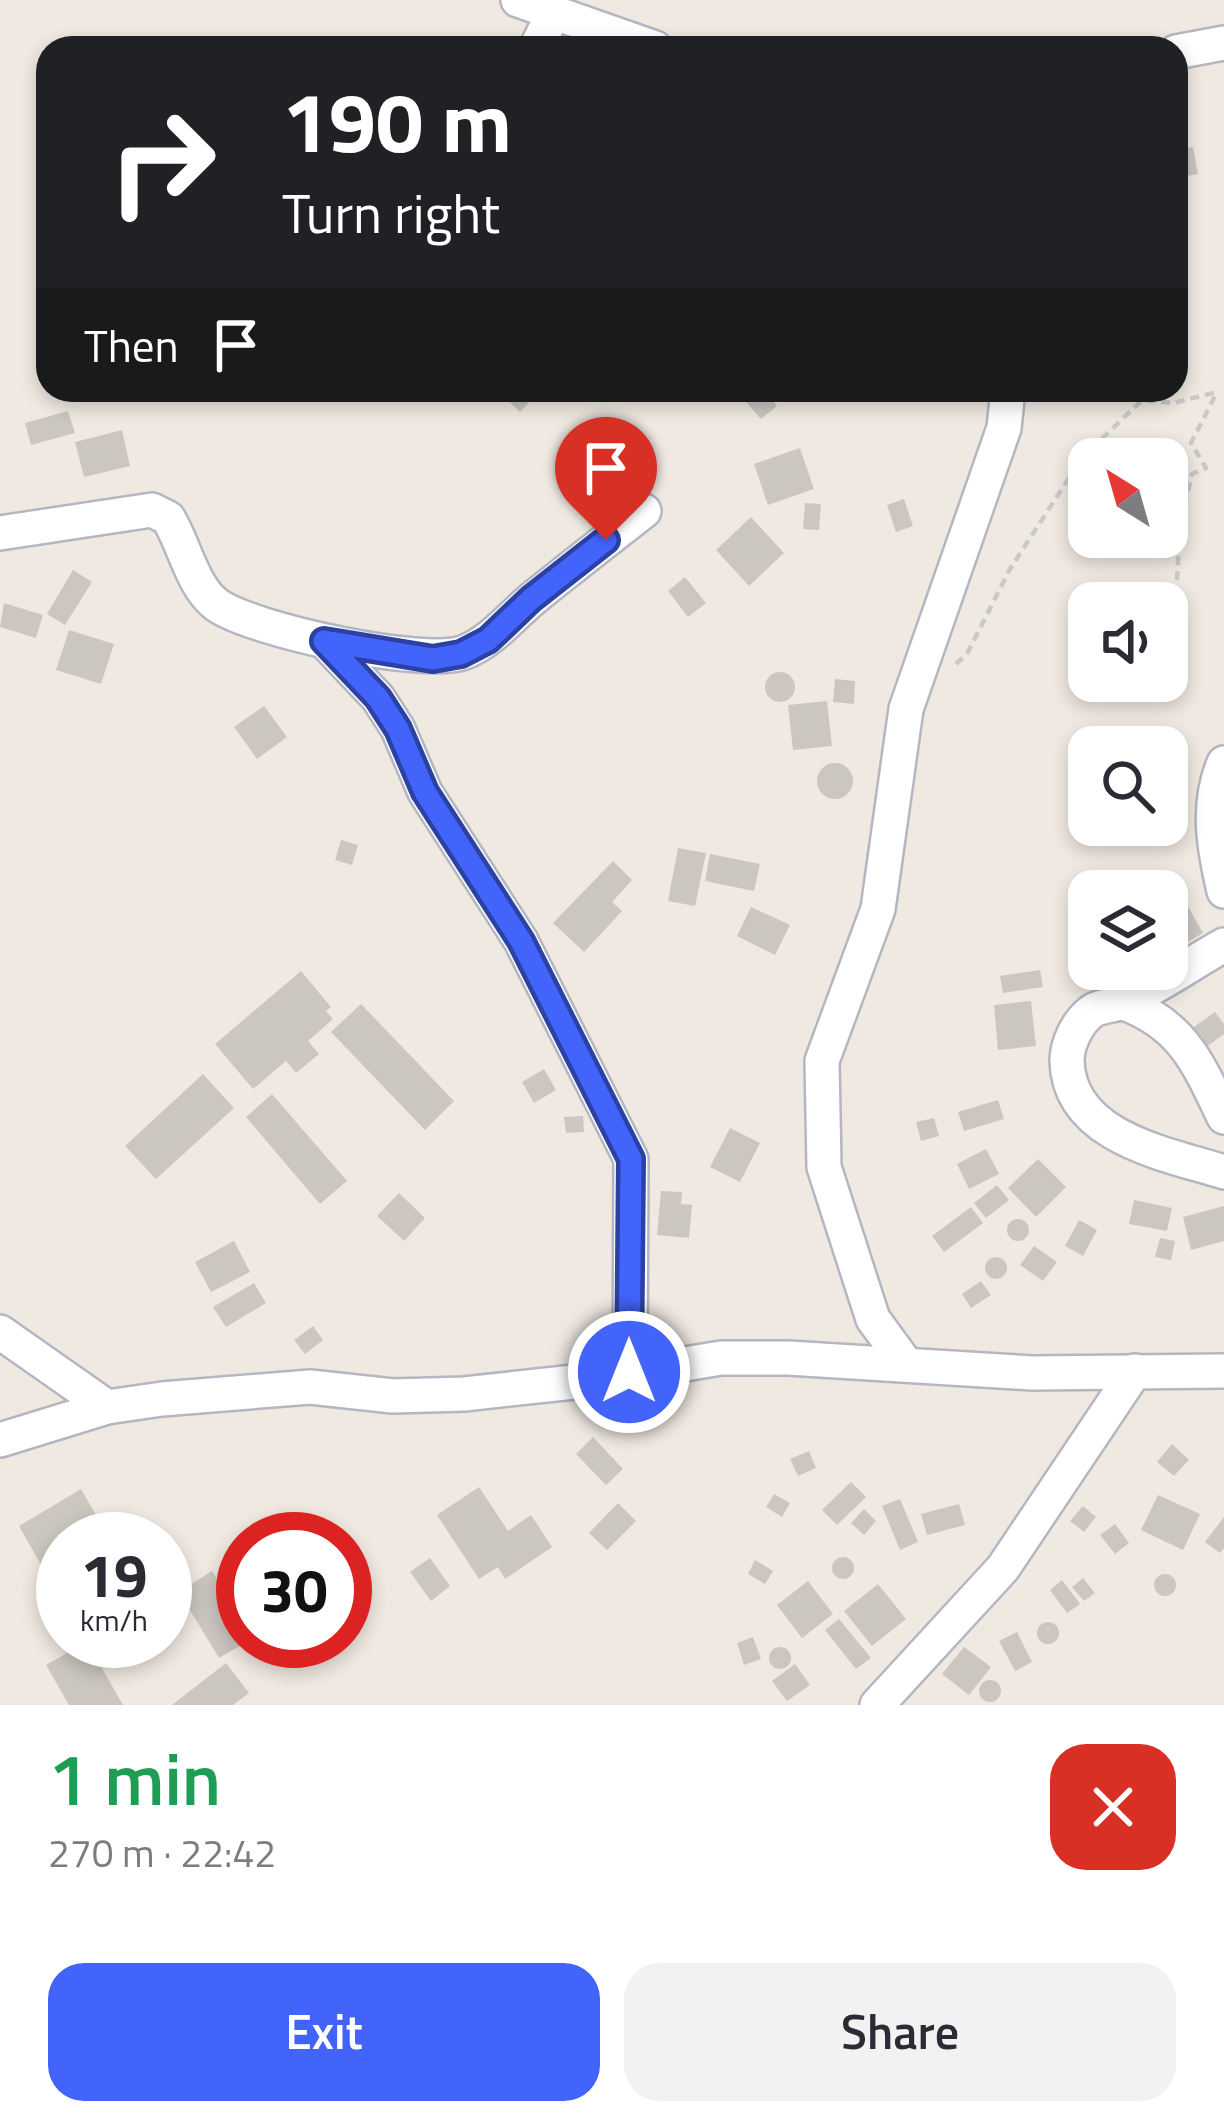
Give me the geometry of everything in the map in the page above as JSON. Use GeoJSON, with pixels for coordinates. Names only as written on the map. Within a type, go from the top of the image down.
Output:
{"type":"FeatureCollection","features":[{"type":"Feature","properties":{"kind":"street"},"geometry":{"type":"LineString","coordinates":[[518,0],[621,36]]}},
{"type":"Feature","properties":{"kind":"street"},"geometry":{"type":"LineString","coordinates":[[542,36],[554,13]]}},
{"type":"Feature","properties":{"kind":"street"},"geometry":{"type":"LineString","coordinates":[[1188,50],[1224,43]]}},
{"type":"Feature","properties":{"kind":"street"},"geometry":{"type":"LineString","coordinates":[[906,1364],[873,1319],[824,1167],[822,1061],[878,909],[906,709],[1004,428],[1007,402]]}},
{"type":"Feature","properties":{"kind":"street"},"geometry":{"type":"LineString","coordinates":[[0,533],[152,510],[168,518],[200,585],[216,605],[324,641],[433,659],[461,654],[488,640],[531,599],[644,511]]}},
{"type":"Feature","properties":{"kind":"street"},"geometry":{"type":"LineString","coordinates":[[324,641],[378,698],[398,729],[425,792],[521,941],[631,1159],[629,1372]]}},
{"type":"Feature","properties":{"kind":"street"},"geometry":{"type":"LineString","coordinates":[[1224,763],[1216,783],[1212,819],[1224,891]]}},
{"type":"Feature","properties":{"kind":"street"},"geometry":{"type":"LineString","coordinates":[[1224,945],[1124,1003],[1094,1010],[1076,1028],[1066,1054],[1068,1077],[1099,1122],[1121,1138],[1224,1172]]}},
{"type":"Feature","properties":{"kind":"street"},"geometry":{"type":"LineString","coordinates":[[1124,1003],[1154,1014],[1178,1034],[1198,1062],[1224,1117]]}},
{"type":"Feature","properties":{"kind":"street"},"geometry":{"type":"LineString","coordinates":[[0,1332],[107,1407]]}},
{"type":"Feature","properties":{"kind":"street"},"geometry":{"type":"LineString","coordinates":[[0,1440],[107,1407],[310,1387],[393,1396],[464,1394],[584,1382],[721,1358],[1032,1372],[1224,1371]]}},
{"type":"Feature","properties":{"kind":"street"},"geometry":{"type":"LineString","coordinates":[[877,1705],[1003,1568],[1135,1371]]}},
{"type":"Feature","properties":{"kind":"path"},"geometry":{"type":"LineString","coordinates":[[1177,580],[1180,525],[1192,474],[1206,468],[1191,443],[1217,392],[1188,399]]}},
{"type":"Feature","properties":{"kind":"path"},"geometry":{"type":"LineString","coordinates":[[952,668],[967,654],[1010,569],[1082,458],[1140,402]]}},
{"type":"Feature","properties":{"kind":"building"},"geometry":{"type":"Polygon","coordinates":[[[1193,147],[1198,174],[1188,176],[1188,148],[1193,147]]]}},
{"type":"Feature","properties":{"kind":"building"},"geometry":{"type":"Polygon","coordinates":[[[509,402],[530,402],[520,412],[509,402]]]}},
{"type":"Feature","properties":{"kind":"building"},"geometry":{"type":"Polygon","coordinates":[[[746,402],[774,402],[777,406],[761,419],[746,402]]]}},
{"type":"Feature","properties":{"kind":"building"},"geometry":{"type":"Polygon","coordinates":[[[68,411],[75,433],[31,445],[25,423],[68,411]]]}},
{"type":"Feature","properties":{"kind":"building"},"geometry":{"type":"Polygon","coordinates":[[[122,430],[130,466],[84,477],[75,442],[122,430]]]}},
{"type":"Feature","properties":{"kind":"building"},"geometry":{"type":"Polygon","coordinates":[[[800,448],[814,489],[768,505],[754,464],[800,448]]]}},
{"type":"Feature","properties":{"kind":"building"},"geometry":{"type":"Polygon","coordinates":[[[904,499],[913,526],[896,532],[887,505],[904,499]]]}},
{"type":"Feature","properties":{"kind":"building"},"geometry":{"type":"Polygon","coordinates":[[[805,503],[821,504],[819,530],[803,529],[805,503]]]}},
{"type":"Feature","properties":{"kind":"building"},"geometry":{"type":"Polygon","coordinates":[[[751,517],[784,553],[749,586],[716,550],[751,517]]]}},
{"type":"Feature","properties":{"kind":"building"},"geometry":{"type":"Polygon","coordinates":[[[73,570],[92,582],[65,625],[47,614],[73,570]]]}},
{"type":"Feature","properties":{"kind":"building"},"geometry":{"type":"Polygon","coordinates":[[[685,577],[706,603],[688,617],[668,591],[685,577]]]}},
{"type":"Feature","properties":{"kind":"building"},"geometry":{"type":"Polygon","coordinates":[[[4,603],[43,615],[36,638],[0,627],[4,603]]]}},
{"type":"Feature","properties":{"kind":"building"},"geometry":{"type":"Polygon","coordinates":[[[69,630],[114,644],[101,684],[56,670],[69,630]]]}},
{"type":"Feature","properties":{"kind":"building"},"geometry":{"type":"Polygon","coordinates":[[[780,672],[791,676],[795,687],[791,698],[780,702],[769,698],[765,687],[769,676],[780,672]]]}},
{"type":"Feature","properties":{"kind":"building"},"geometry":{"type":"Polygon","coordinates":[[[835,679],[855,681],[854,704],[833,702],[835,679]]]}},
{"type":"Feature","properties":{"kind":"building"},"geometry":{"type":"Polygon","coordinates":[[[827,701],[832,746],[793,750],[788,705],[827,701]]]}},
{"type":"Feature","properties":{"kind":"building"},"geometry":{"type":"Polygon","coordinates":[[[264,706],[287,737],[257,759],[234,727],[264,706]]]}},
{"type":"Feature","properties":{"kind":"building"},"geometry":{"type":"Polygon","coordinates":[[[835,763],[848,768],[853,781],[848,794],[835,799],[822,794],[817,781],[822,768],[835,763]]]}},
{"type":"Feature","properties":{"kind":"building"},"geometry":{"type":"Polygon","coordinates":[[[341,840],[358,845],[352,865],[335,860],[341,840]]]}},
{"type":"Feature","properties":{"kind":"building"},"geometry":{"type":"Polygon","coordinates":[[[678,848],[706,853],[695,906],[668,901],[678,848]]]}},
{"type":"Feature","properties":{"kind":"building"},"geometry":{"type":"Polygon","coordinates":[[[710,854],[760,864],[754,891],[705,881],[710,854]]]}},
{"type":"Feature","properties":{"kind":"building"},"geometry":{"type":"Polygon","coordinates":[[[613,861],[632,880],[612,902],[622,911],[584,952],[553,923],[613,861]]]}},
{"type":"Feature","properties":{"kind":"building"},"geometry":{"type":"Polygon","coordinates":[[[751,907],[790,925],[775,955],[737,936],[751,907]]]}},
{"type":"Feature","properties":{"kind":"building"},"geometry":{"type":"Polygon","coordinates":[[[1188,907],[1203,933],[1188,942],[1188,907]]]}},
{"type":"Feature","properties":{"kind":"building"},"geometry":{"type":"Polygon","coordinates":[[[1040,970],[1043,987],[1003,993],[1000,976],[1040,970]]]}},
{"type":"Feature","properties":{"kind":"building"},"geometry":{"type":"Polygon","coordinates":[[[301,971],[331,1007],[326,1011],[333,1019],[308,1041],[319,1054],[296,1073],[286,1061],[253,1089],[215,1044],[301,971]]]}},
{"type":"Feature","properties":{"kind":"building"},"geometry":{"type":"Polygon","coordinates":[[[1031,1001],[1036,1046],[998,1050],[994,1005],[1031,1001]]]}},
{"type":"Feature","properties":{"kind":"building"},"geometry":{"type":"Polygon","coordinates":[[[361,1004],[454,1101],[425,1130],[331,1032],[361,1004]]]}},
{"type":"Feature","properties":{"kind":"building"},"geometry":{"type":"Polygon","coordinates":[[[1215,1012],[1224,1024],[1224,1034],[1205,1048],[1191,1029],[1215,1012]]]}},
{"type":"Feature","properties":{"kind":"building"},"geometry":{"type":"Polygon","coordinates":[[[544,1069],[556,1090],[534,1103],[522,1082],[544,1069]]]}},
{"type":"Feature","properties":{"kind":"building"},"geometry":{"type":"Polygon","coordinates":[[[203,1074],[234,1108],[156,1179],[125,1146],[203,1074]]]}},
{"type":"Feature","properties":{"kind":"building"},"geometry":{"type":"Polygon","coordinates":[[[272,1094],[347,1181],[320,1204],[246,1117],[272,1094]]]}},
{"type":"Feature","properties":{"kind":"building"},"geometry":{"type":"Polygon","coordinates":[[[998,1100],[1004,1119],[964,1131],[958,1112],[998,1100]]]}},
{"type":"Feature","properties":{"kind":"building"},"geometry":{"type":"Polygon","coordinates":[[[583,1116],[584,1132],[566,1133],[564,1117],[583,1116]]]}},
{"type":"Feature","properties":{"kind":"building"},"geometry":{"type":"Polygon","coordinates":[[[934,1118],[939,1136],[921,1141],[916,1122],[934,1118]]]}},
{"type":"Feature","properties":{"kind":"building"},"geometry":{"type":"Polygon","coordinates":[[[730,1128],[760,1143],[740,1182],[710,1167],[730,1128]]]}},
{"type":"Feature","properties":{"kind":"building"},"geometry":{"type":"Polygon","coordinates":[[[986,1149],[999,1174],[969,1189],[957,1164],[986,1149]]]}},
{"type":"Feature","properties":{"kind":"building"},"geometry":{"type":"Polygon","coordinates":[[[1038,1159],[1066,1187],[1036,1217],[1008,1188],[1038,1159]]]}},
{"type":"Feature","properties":{"kind":"building"},"geometry":{"type":"Polygon","coordinates":[[[997,1185],[1009,1200],[986,1218],[974,1203],[997,1185]]]}},
{"type":"Feature","properties":{"kind":"building"},"geometry":{"type":"Polygon","coordinates":[[[661,1191],[682,1192],[681,1204],[692,1205],[689,1238],[657,1235],[661,1191]]]}},
{"type":"Feature","properties":{"kind":"building"},"geometry":{"type":"Polygon","coordinates":[[[399,1193],[425,1218],[404,1241],[377,1216],[399,1193]]]}},
{"type":"Feature","properties":{"kind":"building"},"geometry":{"type":"Polygon","coordinates":[[[1134,1200],[1172,1208],[1167,1231],[1129,1224],[1134,1200]]]}},
{"type":"Feature","properties":{"kind":"building"},"geometry":{"type":"Polygon","coordinates":[[[1224,1206],[1224,1241],[1191,1250],[1183,1217],[1224,1206]]]}},
{"type":"Feature","properties":{"kind":"building"},"geometry":{"type":"Polygon","coordinates":[[[971,1207],[983,1223],[944,1252],[932,1236],[971,1207]]]}},
{"type":"Feature","properties":{"kind":"building"},"geometry":{"type":"Polygon","coordinates":[[[1018,1219],[1029,1230],[1018,1241],[1007,1230],[1018,1219]]]}},
{"type":"Feature","properties":{"kind":"building"},"geometry":{"type":"Polygon","coordinates":[[[1079,1220],[1097,1230],[1083,1256],[1065,1246],[1079,1220]]]}},
{"type":"Feature","properties":{"kind":"building"},"geometry":{"type":"Polygon","coordinates":[[[1160,1238],[1175,1241],[1171,1260],[1155,1257],[1160,1238]]]}},
{"type":"Feature","properties":{"kind":"building"},"geometry":{"type":"Polygon","coordinates":[[[234,1241],[250,1272],[211,1292],[195,1262],[234,1241]]]}},
{"type":"Feature","properties":{"kind":"building"},"geometry":{"type":"Polygon","coordinates":[[[1034,1246],[1057,1262],[1043,1281],[1020,1265],[1034,1246]]]}},
{"type":"Feature","properties":{"kind":"building"},"geometry":{"type":"Polygon","coordinates":[[[996,1257],[1007,1268],[996,1279],[985,1268],[996,1257]]]}},
{"type":"Feature","properties":{"kind":"building"},"geometry":{"type":"Polygon","coordinates":[[[981,1281],[991,1295],[971,1308],[962,1294],[981,1281]]]}},
{"type":"Feature","properties":{"kind":"building"},"geometry":{"type":"Polygon","coordinates":[[[254,1283],[266,1303],[226,1327],[213,1307],[254,1283]]]}},
{"type":"Feature","properties":{"kind":"building"},"geometry":{"type":"Polygon","coordinates":[[[313,1326],[323,1340],[305,1354],[294,1340],[313,1326]]]}},
{"type":"Feature","properties":{"kind":"building"},"geometry":{"type":"Polygon","coordinates":[[[593,1437],[623,1469],[606,1485],[576,1454],[593,1437]]]}},
{"type":"Feature","properties":{"kind":"building"},"geometry":{"type":"Polygon","coordinates":[[[1172,1444],[1189,1460],[1174,1476],[1157,1462],[1172,1444]]]}},
{"type":"Feature","properties":{"kind":"building"},"geometry":{"type":"Polygon","coordinates":[[[809,1451],[816,1468],[798,1476],[790,1459],[809,1451]]]}},
{"type":"Feature","properties":{"kind":"building"},"geometry":{"type":"Polygon","coordinates":[[[851,1482],[866,1497],[837,1525],[822,1510],[851,1482]]]}},
{"type":"Feature","properties":{"kind":"building"},"geometry":{"type":"Polygon","coordinates":[[[479,1487],[508,1531],[531,1515],[552,1547],[505,1579],[498,1567],[479,1579],[437,1515],[479,1487]]]}},
{"type":"Feature","properties":{"kind":"building"},"geometry":{"type":"Polygon","coordinates":[[[81,1489],[94,1512],[42,1512],[81,1489]]]}},
{"type":"Feature","properties":{"kind":"building"},"geometry":{"type":"Polygon","coordinates":[[[774,1494],[790,1503],[782,1517],[766,1507],[774,1494]]]}},
{"type":"Feature","properties":{"kind":"building"},"geometry":{"type":"Polygon","coordinates":[[[1158,1495],[1200,1514],[1183,1550],[1141,1530],[1158,1495]]]}},
{"type":"Feature","properties":{"kind":"building"},"geometry":{"type":"Polygon","coordinates":[[[900,1499],[918,1542],[900,1550],[882,1506],[900,1499]]]}},
{"type":"Feature","properties":{"kind":"building"},"geometry":{"type":"Polygon","coordinates":[[[618,1503],[636,1521],[607,1550],[589,1533],[618,1503]]]}},
{"type":"Feature","properties":{"kind":"building"},"geometry":{"type":"Polygon","coordinates":[[[959,1504],[965,1525],[927,1535],[921,1514],[959,1504]]]}},
{"type":"Feature","properties":{"kind":"building"},"geometry":{"type":"Polygon","coordinates":[[[1083,1506],[1096,1517],[1084,1532],[1070,1521],[1083,1506]]]}},
{"type":"Feature","properties":{"kind":"building"},"geometry":{"type":"Polygon","coordinates":[[[864,1509],[876,1521],[864,1535],[851,1523],[864,1509]]]}},
{"type":"Feature","properties":{"kind":"building"},"geometry":{"type":"Polygon","coordinates":[[[36,1516],[36,1556],[19,1526],[36,1516]]]}},
{"type":"Feature","properties":{"kind":"building"},"geometry":{"type":"Polygon","coordinates":[[[1224,1517],[1224,1548],[1220,1553],[1205,1542],[1224,1517]]]}},
{"type":"Feature","properties":{"kind":"building"},"geometry":{"type":"Polygon","coordinates":[[[1115,1524],[1129,1543],[1115,1554],[1100,1535],[1115,1524]]]}},
{"type":"Feature","properties":{"kind":"building"},"geometry":{"type":"Polygon","coordinates":[[[843,1557],[854,1568],[843,1579],[832,1568],[843,1557]]]}},
{"type":"Feature","properties":{"kind":"building"},"geometry":{"type":"Polygon","coordinates":[[[430,1558],[450,1586],[431,1601],[410,1572],[430,1558]]]}},
{"type":"Feature","properties":{"kind":"building"},"geometry":{"type":"Polygon","coordinates":[[[755,1560],[773,1571],[765,1584],[748,1574],[755,1560]]]}},
{"type":"Feature","properties":{"kind":"building"},"geometry":{"type":"Polygon","coordinates":[[[212,1571],[216,1578],[216,1653],[192,1613],[192,1584],[212,1571]]]}},
{"type":"Feature","properties":{"kind":"building"},"geometry":{"type":"Polygon","coordinates":[[[1165,1574],[1176,1585],[1165,1596],[1154,1585],[1165,1574]]]}},
{"type":"Feature","properties":{"kind":"building"},"geometry":{"type":"Polygon","coordinates":[[[1083,1578],[1095,1593],[1084,1601],[1072,1587],[1083,1578]]]}},
{"type":"Feature","properties":{"kind":"building"},"geometry":{"type":"Polygon","coordinates":[[[1062,1580],[1080,1604],[1067,1613],[1050,1590],[1062,1580]]]}},
{"type":"Feature","properties":{"kind":"building"},"geometry":{"type":"Polygon","coordinates":[[[808,1581],[833,1614],[802,1638],[777,1605],[808,1581]]]}},
{"type":"Feature","properties":{"kind":"building"},"geometry":{"type":"Polygon","coordinates":[[[878,1584],[906,1619],[872,1646],[844,1611],[878,1584]]]}},
{"type":"Feature","properties":{"kind":"building"},"geometry":{"type":"Polygon","coordinates":[[[839,1619],[871,1658],[856,1669],[825,1630],[839,1619]]]}},
{"type":"Feature","properties":{"kind":"building"},"geometry":{"type":"Polygon","coordinates":[[[1048,1622],[1059,1633],[1048,1644],[1037,1633],[1048,1622]]]}},
{"type":"Feature","properties":{"kind":"building"},"geometry":{"type":"Polygon","coordinates":[[[1017,1632],[1032,1662],[1015,1671],[999,1641],[1017,1632]]]}},
{"type":"Feature","properties":{"kind":"building"},"geometry":{"type":"Polygon","coordinates":[[[753,1637],[761,1659],[744,1665],[737,1643],[753,1637]]]}},
{"type":"Feature","properties":{"kind":"building"},"geometry":{"type":"Polygon","coordinates":[[[780,1647],[791,1658],[780,1669],[769,1658],[780,1647]]]}},
{"type":"Feature","properties":{"kind":"building"},"geometry":{"type":"Polygon","coordinates":[[[964,1647],[991,1667],[969,1695],[942,1674],[964,1647]]]}},
{"type":"Feature","properties":{"kind":"building"},"geometry":{"type":"Polygon","coordinates":[[[795,1664],[810,1685],[787,1701],[772,1681],[795,1664]]]}},
{"type":"Feature","properties":{"kind":"building"},"geometry":{"type":"Polygon","coordinates":[[[48,1668],[102,1668],[123,1705],[69,1705],[48,1668]]]}},
{"type":"Feature","properties":{"kind":"building"},"geometry":{"type":"Polygon","coordinates":[[[220,1668],[230,1668],[249,1693],[233,1705],[172,1705],[220,1668]]]}},
{"type":"Feature","properties":{"kind":"building"},"geometry":{"type":"Polygon","coordinates":[[[990,1680],[1001,1691],[990,1702],[979,1691],[990,1680]]]}},
{"type":"Feature","properties":{"kind":"route"},"geometry":{"type":"LineString","coordinates":[[606,540],[488,640],[461,654],[433,659],[324,641],[378,698],[398,729],[425,792],[521,941],[631,1159],[629,1372]]}}]}
